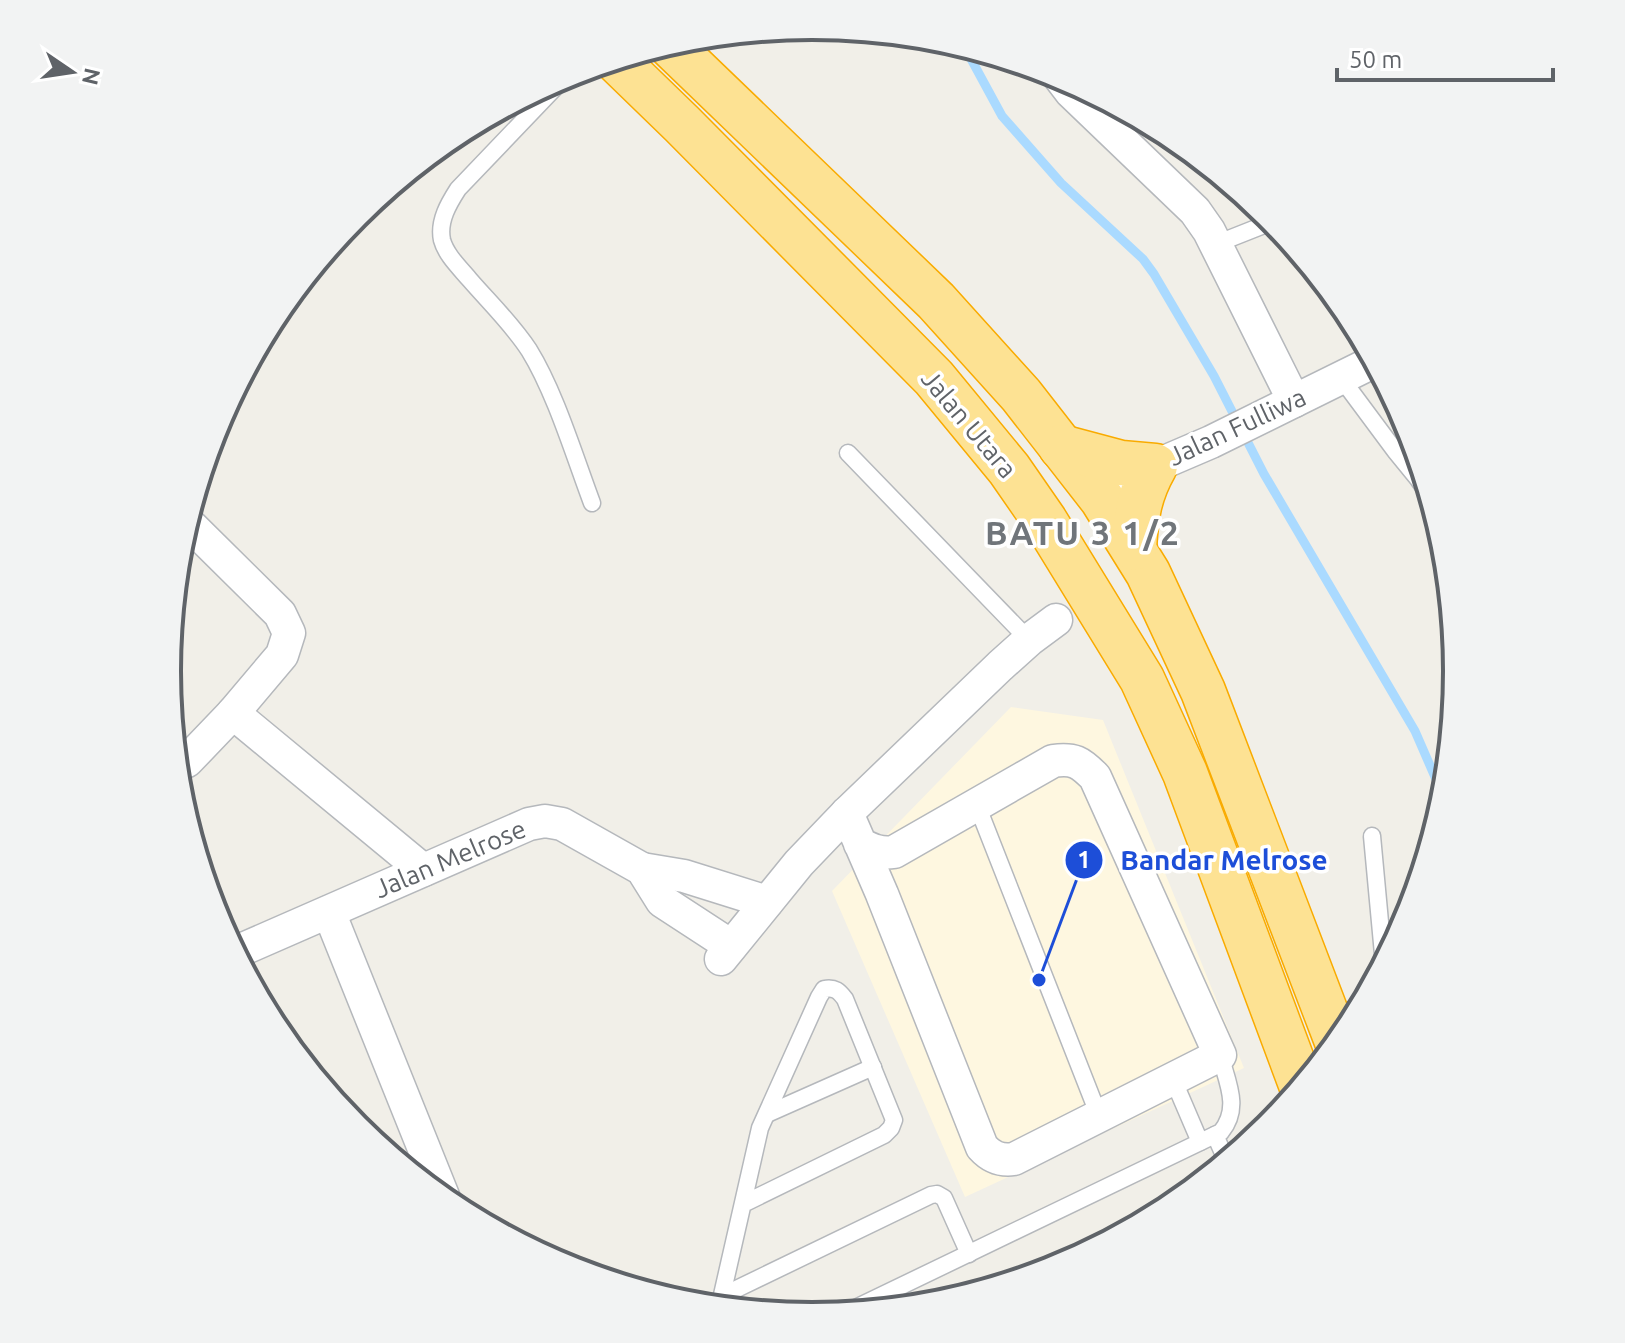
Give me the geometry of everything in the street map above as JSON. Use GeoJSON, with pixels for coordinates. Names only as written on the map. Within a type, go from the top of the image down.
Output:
{"type":"FeatureCollection","features":[{"type":"Feature","properties":{"kind":"highway"},"geometry":{"type":"LineString","coordinates":[[680,54],[936,301],[1021,395],[1102,499],[1148,573],[1203,691],[1341,1018]]}},
{"type":"Feature","properties":{"kind":"highway","name":"Jalan Utara"},"geometry":{"type":"LineString","coordinates":[[626,69],[934,378],[1009,469],[1045,521],[1142,679],[1185,773],[1298,1075]]}},
{"type":"Feature","properties":{"kind":"highway"},"geometry":{"type":"LineString","coordinates":[[1061,447],[1121,463],[1155,466],[1144,485],[1134,548]]}},
{"type":"Feature","properties":{"kind":"highway"},"geometry":{"type":"LineString","coordinates":[[1102,499],[1094,509],[1091,526],[1093,550],[1129,624],[1142,679]]}},
{"type":"Feature","properties":{"kind":"street"},"geometry":{"type":"LineString","coordinates":[[1078,99],[1195,211],[1216,244],[1294,401]]}},
{"type":"Feature","properties":{"kind":"street","name":"Jalan Fulliwa"},"geometry":{"type":"LineString","coordinates":[[1102,499],[1155,466],[1211,442],[1365,366]]}},
{"type":"Feature","properties":{"kind":"street"},"geometry":{"type":"LineString","coordinates":[[1045,521],[1062,563],[1064,583],[1056,620],[1095,634],[1142,679]]}},
{"type":"Feature","properties":{"kind":"street"},"geometry":{"type":"LineString","coordinates":[[187,761],[282,655],[289,633],[280,614],[197,532]]}},
{"type":"Feature","properties":{"kind":"street","name":"Jalan Melrose"},"geometry":{"type":"LineString","coordinates":[[245,948],[529,824],[545,821],[562,824],[642,869],[662,901],[726,952],[799,863],[847,813],[1000,666],[1056,620]]}},
{"type":"Feature","properties":{"kind":"street"},"geometry":{"type":"LineString","coordinates":[[233,713],[423,870]]}},
{"type":"Feature","properties":{"kind":"street"},"geometry":{"type":"LineString","coordinates":[[847,813],[982,1147],[997,1159],[1014,1159],[1220,1055],[1095,777],[1083,765],[1068,759],[1053,761],[894,852],[884,854],[860,844]]}},
{"type":"Feature","properties":{"kind":"street"},"geometry":{"type":"LineString","coordinates":[[882,894],[889,867],[906,847]]}},
{"type":"Feature","properties":{"kind":"street"},"geometry":{"type":"LineString","coordinates":[[642,869],[684,876],[767,902]]}},
{"type":"Feature","properties":{"kind":"street"},"geometry":{"type":"LineString","coordinates":[[329,912],[436,1179]]}},
{"type":"Feature","properties":{"kind":"lane"},"geometry":{"type":"LineString","coordinates":[[542,101],[458,189],[444,215],[442,241],[450,256],[528,349],[553,401],[592,503]]}},
{"type":"Feature","properties":{"kind":"lane"},"geometry":{"type":"LineString","coordinates":[[1216,244],[1260,226]]}},
{"type":"Feature","properties":{"kind":"lane"},"geometry":{"type":"LineString","coordinates":[[1341,378],[1409,467]]}},
{"type":"Feature","properties":{"kind":"lane"},"geometry":{"type":"LineString","coordinates":[[848,453],[1029,640]]}},
{"type":"Feature","properties":{"kind":"lane"},"geometry":{"type":"LineString","coordinates":[[977,805],[1099,1116]]}},
{"type":"Feature","properties":{"kind":"lane"},"geometry":{"type":"LineString","coordinates":[[1372,836],[1382,944]]}},
{"type":"Feature","properties":{"kind":"lane"},"geometry":{"type":"LineString","coordinates":[[722,1297],[760,1128],[824,989],[839,991],[894,1120],[891,1128],[884,1135],[743,1204]]}},
{"type":"Feature","properties":{"kind":"lane"},"geometry":{"type":"LineString","coordinates":[[872,1300],[1221,1132],[1229,1123],[1232,1099],[1220,1055]]}},
{"type":"Feature","properties":{"kind":"lane"},"geometry":{"type":"LineString","coordinates":[[767,1114],[873,1067]]}},
{"type":"Feature","properties":{"kind":"lane"},"geometry":{"type":"LineString","coordinates":[[1173,1079],[1220,1153]]}},
{"type":"Feature","properties":{"kind":"lane"},"geometry":{"type":"LineString","coordinates":[[729,1298],[931,1195],[944,1198],[969,1254]]}},
{"type":"Feature","properties":{"kind":"shaded area"},"geometry":{"type":"Polygon","coordinates":[[[1011,707],[1103,720],[1244,1068],[965,1197],[832,891],[1011,707]]]}},
{"type":"Feature","properties":{"kind":"waterway"},"geometry":{"type":"LineString","coordinates":[[972,61],[1002,116],[1061,183],[1143,259],[1154,274],[1214,376],[1264,474],[1415,731],[1435,777]]}},
{"type":"Feature","properties":{"kind":"place","name":"Bandar Melrose"},"geometry":{"type":"Point","coordinates":[1039,980]}},
{"type":"Feature","properties":{"kind":"district","name":"BATU 3 1/2"},"geometry":{"type":"Point","coordinates":[1083,533]}}]}
